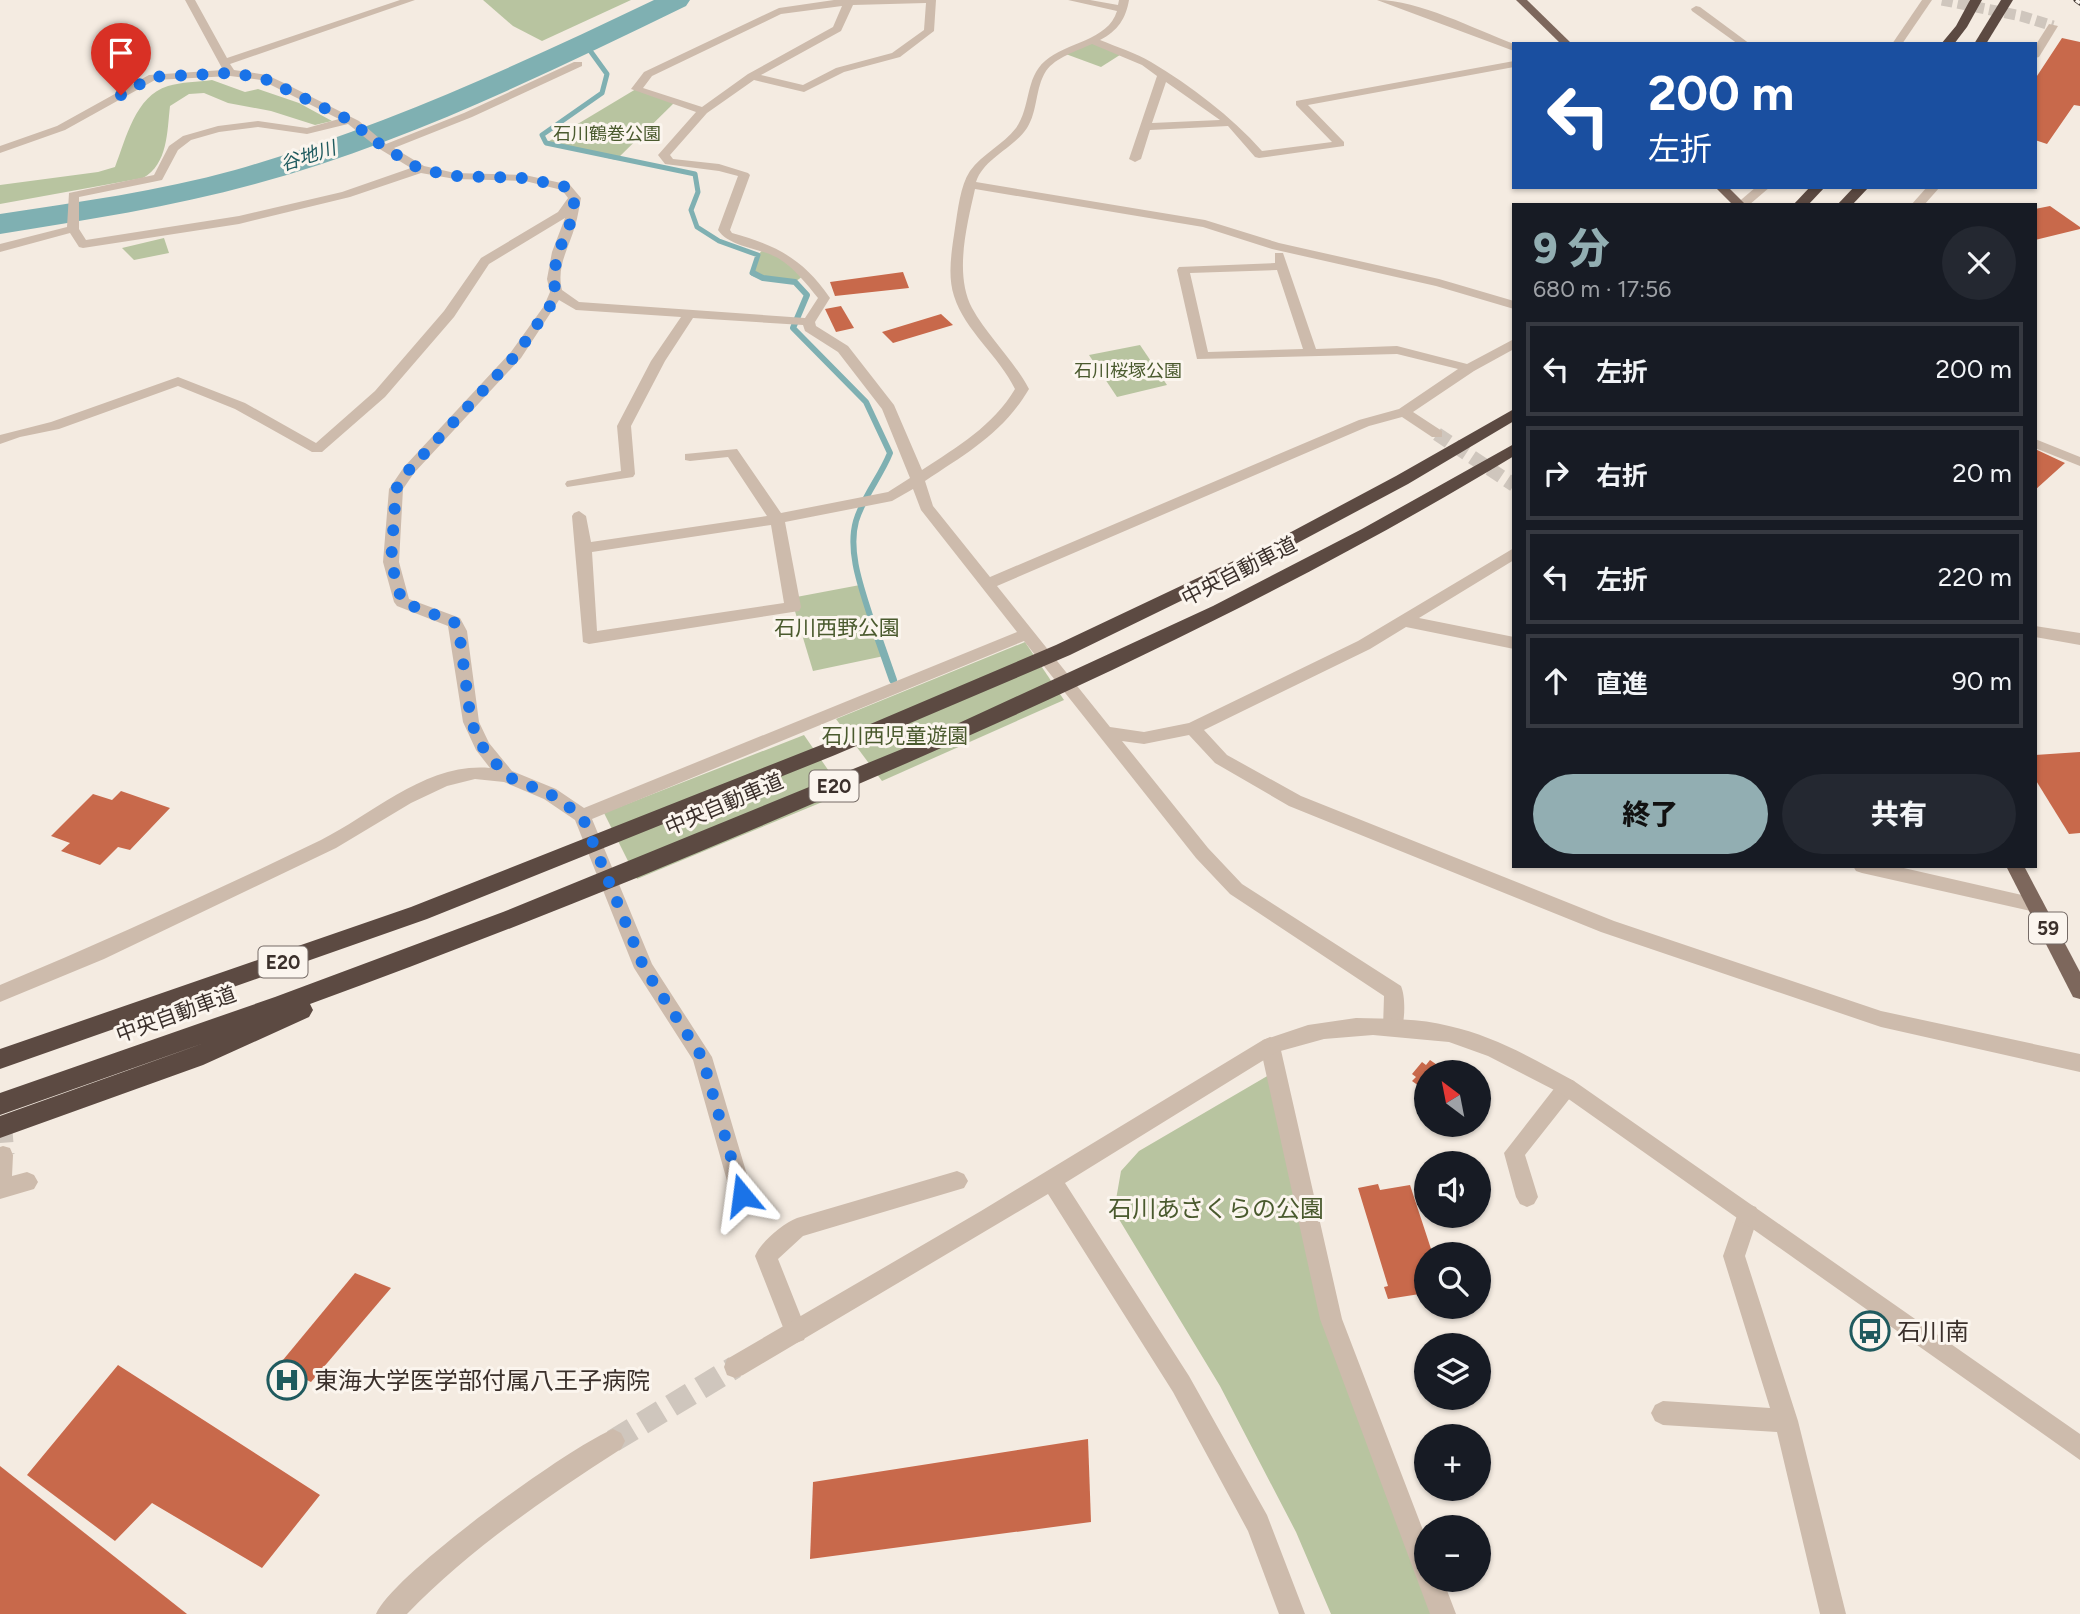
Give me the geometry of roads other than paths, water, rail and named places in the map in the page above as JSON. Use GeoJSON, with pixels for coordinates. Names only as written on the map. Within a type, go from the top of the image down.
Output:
{"type":"FeatureCollection","features":[{"type":"Feature","properties":{"kind":"highway"},"geometry":{"type":"LineString","coordinates":[[1949,42],[1961,27],[1976,0]]}},
{"type":"Feature","properties":{"kind":"highway"},"geometry":{"type":"LineString","coordinates":[[1981,42],[2007,0]]}},
{"type":"Feature","properties":{"kind":"highway"},"geometry":{"type":"LineString","coordinates":[[1802,203],[1816,189]]}},
{"type":"Feature","properties":{"kind":"highway"},"geometry":{"type":"LineString","coordinates":[[1846,203],[1860,189]]}},
{"type":"Feature","properties":{"kind":"highway","name":"中央自動車道"},"geometry":{"type":"LineString","coordinates":[[0,1059],[405,918],[828,750],[1063,650],[1267,552],[1402,480],[1512,415]]}},
{"type":"Feature","properties":{"kind":"highway","name":"中央自動車道"},"geometry":{"type":"LineString","coordinates":[[0,1104],[449,943],[850,780],[1087,676],[1286,578],[1435,497],[1512,450]]}},
{"type":"Feature","properties":{"kind":"highway"},"geometry":{"type":"LineString","coordinates":[[0,1127],[195,1058],[449,943]]}},
{"type":"Feature","properties":{"kind":"main road"},"geometry":{"type":"LineString","coordinates":[[1521,0],[1565,42]]}},
{"type":"Feature","properties":{"kind":"main road"},"geometry":{"type":"LineString","coordinates":[[1723,189],[1738,203]]}},
{"type":"Feature","properties":{"kind":"main road","name":"59"},"geometry":{"type":"LineString","coordinates":[[2016,868],[2080,990]]}},
{"type":"Feature","properties":{"kind":"street"},"geometry":{"type":"LineString","coordinates":[[190,0],[227,68],[263,78],[353,123],[383,147],[420,169],[454,176],[525,178],[566,187],[575,198]]}},
{"type":"Feature","properties":{"kind":"street"},"geometry":{"type":"LineString","coordinates":[[0,149],[61,128],[152,77],[227,68],[410,0]]}},
{"type":"Feature","properties":{"kind":"street"},"geometry":{"type":"LineString","coordinates":[[703,111],[636,89],[648,74],[779,11],[849,2],[930,0],[929,31],[896,55],[840,70],[804,89],[752,76]]}},
{"type":"Feature","properties":{"kind":"street"},"geometry":{"type":"LineString","coordinates":[[584,548],[777,520],[892,496],[978,439],[1009,411],[1022,389],[1010,365],[969,313],[960,294],[957,263],[971,179],[983,162],[1022,129],[1032,110],[1040,70],[1054,58],[1093,41],[1115,26],[1124,4],[1073,0]]}},
{"type":"Feature","properties":{"kind":"street"},"geometry":{"type":"LineString","coordinates":[[1382,0],[1512,47]]}},
{"type":"Feature","properties":{"kind":"street"},"geometry":{"type":"LineString","coordinates":[[1898,42],[1927,0]]}},
{"type":"Feature","properties":{"kind":"street"},"geometry":{"type":"LineString","coordinates":[[806,322],[824,298],[807,273],[766,246],[728,236],[724,230],[744,175],[733,169],[669,162],[664,155],[703,111],[752,76],[836,29],[849,2]]}},
{"type":"Feature","properties":{"kind":"street"},"geometry":{"type":"LineString","coordinates":[[1696,9],[1742,42]]}},
{"type":"Feature","properties":{"kind":"street"},"geometry":{"type":"LineString","coordinates":[[2037,52],[2053,26]]}},
{"type":"Feature","properties":{"kind":"street"},"geometry":{"type":"LineString","coordinates":[[1093,41],[1146,63],[1163,74],[1231,123],[1259,155],[1339,144],[1300,103],[1512,64]]}},
{"type":"Feature","properties":{"kind":"street"},"geometry":{"type":"LineString","coordinates":[[383,147],[468,115],[578,64]]}},
{"type":"Feature","properties":{"kind":"street"},"geometry":{"type":"LineString","coordinates":[[1135,159],[1163,74]]}},
{"type":"Feature","properties":{"kind":"street"},"geometry":{"type":"LineString","coordinates":[[353,123],[307,131],[258,124],[218,129],[187,138],[173,148],[158,177],[73,195],[73,227],[83,244],[239,220],[346,195],[420,169]]}},
{"type":"Feature","properties":{"kind":"street"},"geometry":{"type":"LineString","coordinates":[[1146,127],[1231,123]]}},
{"type":"Feature","properties":{"kind":"street"},"geometry":{"type":"LineString","coordinates":[[971,185],[1205,225],[1276,246],[1439,284],[1512,305]]}},
{"type":"Feature","properties":{"kind":"street"},"geometry":{"type":"LineString","coordinates":[[1743,203],[1761,189]]}},
{"type":"Feature","properties":{"kind":"street"},"geometry":{"type":"LineString","coordinates":[[1919,203],[1932,189]]}},
{"type":"Feature","properties":{"kind":"street"},"geometry":{"type":"LineString","coordinates":[[575,198],[569,228],[558,252],[553,279],[556,292],[576,306],[806,322],[810,328],[843,349],[889,408],[926,507],[1202,853],[1236,890],[1394,992],[1393,1028]]}},
{"type":"Feature","properties":{"kind":"street"},"geometry":{"type":"LineString","coordinates":[[0,440],[16,433],[54,426],[178,381],[240,406],[317,449],[380,394],[449,314],[485,261],[562,215],[575,198]]}},
{"type":"Feature","properties":{"kind":"street"},"geometry":{"type":"LineString","coordinates":[[0,239],[73,227]]}},
{"type":"Feature","properties":{"kind":"street"},"geometry":{"type":"LineString","coordinates":[[0,248],[73,227]]}},
{"type":"Feature","properties":{"kind":"street"},"geometry":{"type":"LineString","coordinates":[[1276,246],[1311,352]]}},
{"type":"Feature","properties":{"kind":"street"},"geometry":{"type":"LineString","coordinates":[[1282,266],[1183,270],[1202,356],[1397,350],[1469,368]]}},
{"type":"Feature","properties":{"kind":"street"},"geometry":{"type":"LineString","coordinates":[[506,776],[482,746],[471,722],[459,631],[454,622],[402,602],[391,562],[394,503],[396,489],[409,470],[516,355],[556,292]]}},
{"type":"Feature","properties":{"kind":"street"},"geometry":{"type":"LineString","coordinates":[[572,484],[628,474],[624,426],[658,361],[691,312]]}},
{"type":"Feature","properties":{"kind":"street"},"geometry":{"type":"LineString","coordinates":[[986,585],[1364,423],[1404,412],[1469,368],[1512,344]]}},
{"type":"Feature","properties":{"kind":"street"},"geometry":{"type":"LineString","coordinates":[[1404,412],[1437,433]]}},
{"type":"Feature","properties":{"kind":"street"},"geometry":{"type":"LineString","coordinates":[[2037,444],[2080,462]]}},
{"type":"Feature","properties":{"kind":"street"},"geometry":{"type":"LineString","coordinates":[[579,516],[584,548],[589,638],[793,607],[777,520],[732,452],[690,457]]}},
{"type":"Feature","properties":{"kind":"street"},"geometry":{"type":"LineString","coordinates":[[1105,732],[1144,738],[1193,728],[1364,645],[1512,554]]}},
{"type":"Feature","properties":{"kind":"street"},"geometry":{"type":"LineString","coordinates":[[1405,621],[1512,643]]}},
{"type":"Feature","properties":{"kind":"street"},"geometry":{"type":"LineString","coordinates":[[2037,631],[2080,639]]}},
{"type":"Feature","properties":{"kind":"street"},"geometry":{"type":"LineString","coordinates":[[582,816],[1027,634]]}},
{"type":"Feature","properties":{"kind":"street"},"geometry":{"type":"LineString","coordinates":[[1193,728],[1221,759],[1295,801],[1608,927],[1881,1019],[2080,1063]]}},
{"type":"Feature","properties":{"kind":"street"},"geometry":{"type":"LineString","coordinates":[[0,994],[97,953],[330,843],[405,798],[443,781],[475,773],[506,776],[550,794],[582,816],[644,968],[702,1057],[742,1195]]}},
{"type":"Feature","properties":{"kind":"street"},"geometry":{"type":"LineString","coordinates":[[1871,868],[2035,905]]}},
{"type":"Feature","properties":{"kind":"street"},"geometry":{"type":"LineString","coordinates":[[735,1367],[1051,1180],[1270,1046],[1306,1032],[1344,1025],[1449,1034],[1500,1052],[1567,1087],[2080,1448]]}},
{"type":"Feature","properties":{"kind":"street"},"geometry":{"type":"LineString","coordinates":[[1270,1046],[1331,1319],[1414,1537]]}},
{"type":"Feature","properties":{"kind":"street"},"geometry":{"type":"LineString","coordinates":[[1527,1197],[1514,1153],[1567,1087]]}},
{"type":"Feature","properties":{"kind":"street"},"geometry":{"type":"LineString","coordinates":[[3,1155],[1,1188],[27,1182]]}},
{"type":"Feature","properties":{"kind":"street"},"geometry":{"type":"LineString","coordinates":[[1051,1180],[1181,1384],[1258,1524],[1292,1614]]}},
{"type":"Feature","properties":{"kind":"street"},"geometry":{"type":"LineString","coordinates":[[796,1332],[766,1256],[797,1228],[957,1181]]}},
{"type":"Feature","properties":{"kind":"street"},"geometry":{"type":"LineString","coordinates":[[1748,1214],[1734,1256],[1786,1421],[1833,1614]]}},
{"type":"Feature","properties":{"kind":"street"},"geometry":{"type":"LineString","coordinates":[[1663,1413],[1786,1421]]}},
{"type":"Feature","properties":{"kind":"street"},"geometry":{"type":"LineString","coordinates":[[389,1614],[467,1543],[535,1490],[613,1441]]}},
{"type":"Feature","properties":{"kind":"street"},"geometry":{"type":"LineString","coordinates":[[1435,1592],[1443,1614]]}},
{"type":"Feature","properties":{"kind":"waterway","name":"谷地川"},"geometry":{"type":"LineString","coordinates":[[0,224],[184,192],[301,160],[465,98],[676,0]]}},
{"type":"Feature","properties":{"kind":"waterway"},"geometry":{"type":"LineString","coordinates":[[586,45],[607,74],[602,93],[542,135],[546,143],[695,174],[698,192],[691,210],[697,227],[719,241],[758,255],[752,273],[757,275]]}},
{"type":"Feature","properties":{"kind":"waterway"},"geometry":{"type":"LineString","coordinates":[[753,273],[757,275]]}},
{"type":"Feature","properties":{"kind":"waterway"},"geometry":{"type":"LineString","coordinates":[[757,275],[795,282],[807,295],[793,328],[866,402],[890,453],[863,503],[854,533],[857,572],[872,622]]}},
{"type":"Feature","properties":{"kind":"waterway"},"geometry":{"type":"LineString","coordinates":[[872,620],[893,680]]}},
{"type":"Feature","properties":{"kind":"tunnel"},"geometry":{"type":"LineString","coordinates":[[1942,0],[2021,16],[2053,26]]}},
{"type":"Feature","properties":{"kind":"tunnel"},"geometry":{"type":"LineString","coordinates":[[1437,434],[1512,484]]}},
{"type":"Feature","properties":{"kind":"tunnel"},"geometry":{"type":"LineString","coordinates":[[0,1120],[3,1155]]}},
{"type":"Feature","properties":{"kind":"tunnel"},"geometry":{"type":"LineString","coordinates":[[613,1441],[735,1367]]}},
{"type":"Feature","properties":{"kind":"railway"},"geometry":{"type":"LineString","coordinates":[[2076,0],[2080,3]]}},
{"type":"Feature","properties":{"kind":"place","name":"石川南"},"geometry":{"type":"Point","coordinates":[1870,1331]}},
{"type":"Feature","properties":{"kind":"place","name":"東海大学医学部付属八王子病院"},"geometry":{"type":"Point","coordinates":[287,1380]}},
{"type":"Feature","properties":{"kind":"park label","name":"石川鶴巻公園"},"geometry":{"type":"Point","coordinates":[607,134]}},
{"type":"Feature","properties":{"kind":"park label","name":"石川桜塚公園"},"geometry":{"type":"Point","coordinates":[1128,371]}},
{"type":"Feature","properties":{"kind":"park label","name":"石川西野公園"},"geometry":{"type":"Point","coordinates":[837,627]}},
{"type":"Feature","properties":{"kind":"park label","name":"石川西児童遊園"},"geometry":{"type":"Point","coordinates":[895,735]}},
{"type":"Feature","properties":{"kind":"park label","name":"石川あさくらの公園"},"geometry":{"type":"Point","coordinates":[1216,1208]}}]}
